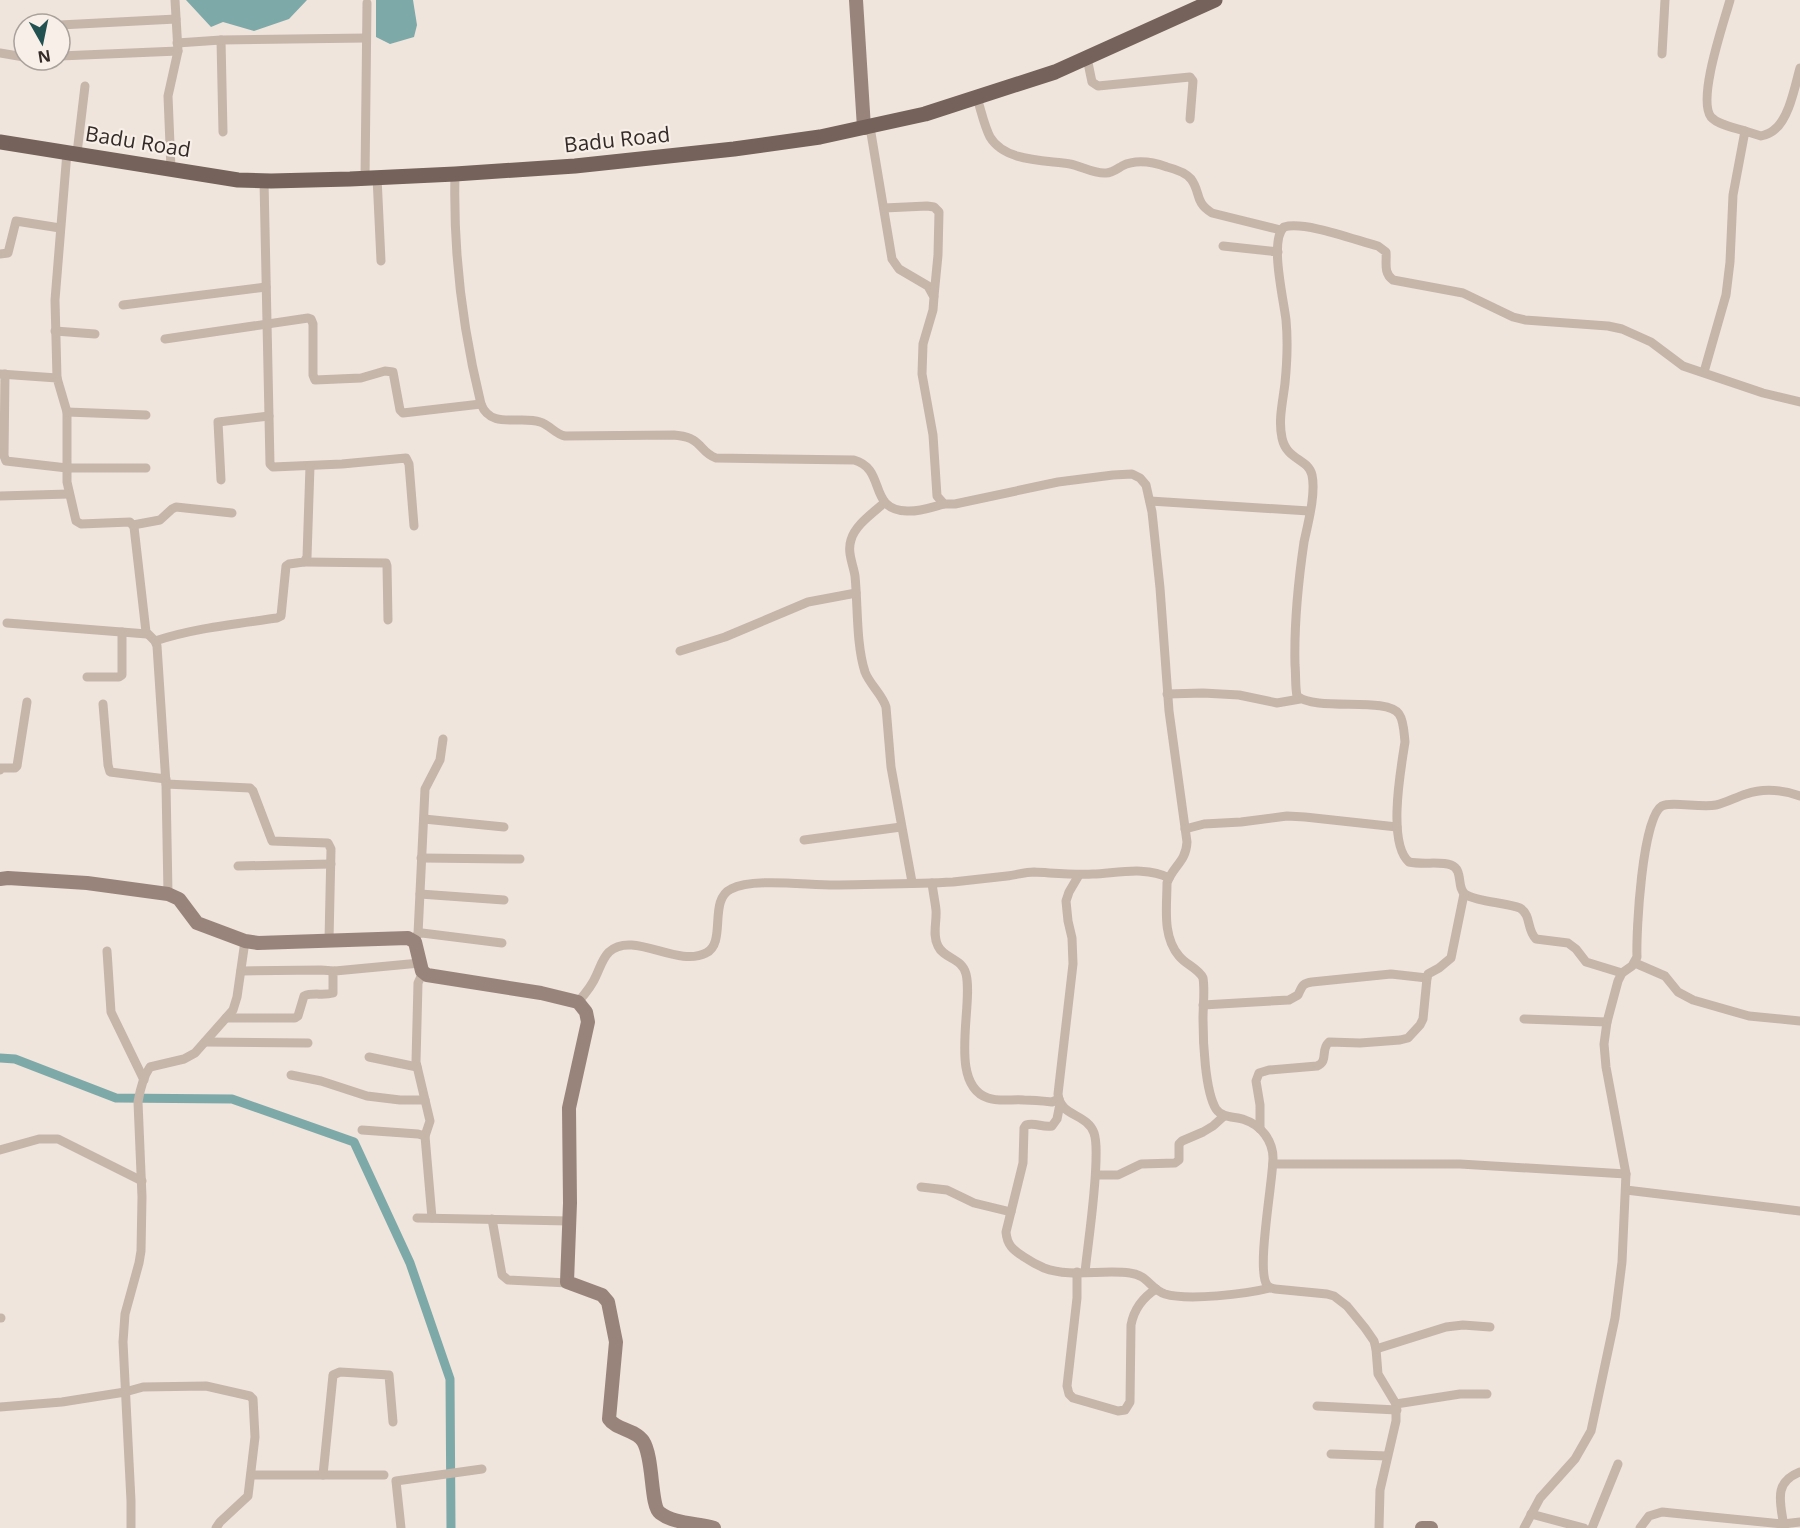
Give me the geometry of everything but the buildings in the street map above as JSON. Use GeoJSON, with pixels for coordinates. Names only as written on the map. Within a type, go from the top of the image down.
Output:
{"type":"FeatureCollection","features":[{"type":"Feature","properties":{"kind":"main road","name":"Badu Road"},"geometry":{"type":"LineString","coordinates":[[0,142],[238,180],[264,181],[455,174],[575,166],[734,150],[820,137],[926,114],[1055,72],[1215,0]]}},
{"type":"Feature","properties":{"kind":"street"},"geometry":{"type":"LineString","coordinates":[[171,169],[168,96],[178,47],[175,0]]}},
{"type":"Feature","properties":{"kind":"street"},"geometry":{"type":"LineString","coordinates":[[856,0],[867,127],[884,208],[890,252],[895,264],[928,286],[934,297]]}},
{"type":"Feature","properties":{"kind":"street"},"geometry":{"type":"LineString","coordinates":[[1662,54],[1665,0]]}},
{"type":"Feature","properties":{"kind":"street"},"geometry":{"type":"LineString","coordinates":[[1730,0],[1712,62],[1707,100],[1710,116],[1716,121],[1761,136],[1774,130],[1783,120],[1800,68]]}},
{"type":"Feature","properties":{"kind":"street"},"geometry":{"type":"LineString","coordinates":[[367,3],[371,178],[381,261]]}},
{"type":"Feature","properties":{"kind":"street"},"geometry":{"type":"LineString","coordinates":[[72,24],[176,20]]}},
{"type":"Feature","properties":{"kind":"street"},"geometry":{"type":"LineString","coordinates":[[72,55],[178,47],[221,40],[366,38]]}},
{"type":"Feature","properties":{"kind":"street"},"geometry":{"type":"LineString","coordinates":[[221,40],[223,132]]}},
{"type":"Feature","properties":{"kind":"street"},"geometry":{"type":"LineString","coordinates":[[1087,58],[1092,82],[1098,86],[1190,77],[1193,81],[1190,119]]}},
{"type":"Feature","properties":{"kind":"street"},"geometry":{"type":"LineString","coordinates":[[85,86],[60,228],[56,300],[57,378],[67,412],[69,494],[76,521],[79,524],[130,522],[133,525],[160,520],[176,507],[232,513]]}},
{"type":"Feature","properties":{"kind":"street"},"geometry":{"type":"LineString","coordinates":[[977,98],[991,139],[1000,147],[1023,158],[1106,173],[1142,162],[1168,167],[1189,177],[1201,204],[1212,213],[1281,230],[1289,226],[1314,229],[1378,246],[1386,252],[1387,273],[1393,280],[1463,293],[1525,320],[1622,329],[1651,342],[1683,366],[1763,393],[1800,402]]}},
{"type":"Feature","properties":{"kind":"street"},"geometry":{"type":"LineString","coordinates":[[1704,372],[1726,296],[1731,254],[1733,195],[1745,131]]}},
{"type":"Feature","properties":{"kind":"street"},"geometry":{"type":"LineString","coordinates":[[455,174],[454,236],[458,277],[471,359],[484,411],[492,418],[534,420],[543,423],[557,434],[565,436],[674,435],[690,438],[705,452],[716,458],[854,460],[862,462],[871,471],[884,503],[896,510],[907,511],[955,504],[1058,482],[1132,474],[1146,485],[1150,501],[1163,622],[1167,694],[1185,829],[1186,850],[1181,863],[1167,883],[1168,932],[1178,955],[1190,967],[1200,972],[1203,983],[1203,1021],[1208,1083],[1216,1110],[1224,1116],[1244,1119],[1255,1124],[1271,1145],[1273,1164],[1264,1254],[1264,1277],[1269,1288]]}},
{"type":"Feature","properties":{"kind":"street"},"geometry":{"type":"LineString","coordinates":[[264,181],[270,464],[273,467],[310,466],[406,458],[409,464],[414,526]]}},
{"type":"Feature","properties":{"kind":"street"},"geometry":{"type":"LineString","coordinates":[[884,208],[927,206],[934,207],[939,212],[933,310],[923,344],[922,374],[933,435],[936,492],[944,504]]}},
{"type":"Feature","properties":{"kind":"street"},"geometry":{"type":"LineString","coordinates":[[0,254],[8,253],[16,221],[60,228]]}},
{"type":"Feature","properties":{"kind":"street"},"geometry":{"type":"LineString","coordinates":[[1281,230],[1278,270],[1287,334],[1281,433],[1282,441],[1290,454],[1306,465],[1310,471],[1313,486],[1299,574],[1294,642],[1296,692],[1300,699]]}},
{"type":"Feature","properties":{"kind":"street"},"geometry":{"type":"LineString","coordinates":[[1223,246],[1278,252]]}},
{"type":"Feature","properties":{"kind":"street"},"geometry":{"type":"LineString","coordinates":[[123,305],[266,288]]}},
{"type":"Feature","properties":{"kind":"street"},"geometry":{"type":"LineString","coordinates":[[165,339],[305,317],[311,319],[315,380],[360,378],[391,372],[395,375],[400,410],[404,413],[482,404]]}},
{"type":"Feature","properties":{"kind":"street"},"geometry":{"type":"LineString","coordinates":[[56,331],[95,334]]}},
{"type":"Feature","properties":{"kind":"street"},"geometry":{"type":"LineString","coordinates":[[57,378],[3,374],[4,456],[6,461],[67,468],[146,468]]}},
{"type":"Feature","properties":{"kind":"street"},"geometry":{"type":"LineString","coordinates":[[67,412],[146,415]]}},
{"type":"Feature","properties":{"kind":"street"},"geometry":{"type":"LineString","coordinates":[[221,480],[218,422],[269,416]]}},
{"type":"Feature","properties":{"kind":"street"},"geometry":{"type":"LineString","coordinates":[[305,562],[310,466]]}},
{"type":"Feature","properties":{"kind":"street"},"geometry":{"type":"LineString","coordinates":[[0,496],[69,494]]}},
{"type":"Feature","properties":{"kind":"street"},"geometry":{"type":"LineString","coordinates":[[1150,501],[1309,512]]}},
{"type":"Feature","properties":{"kind":"street"},"geometry":{"type":"LineString","coordinates":[[884,503],[861,524],[851,538],[850,554],[866,673],[886,708],[891,767],[912,882]]}},
{"type":"Feature","properties":{"kind":"street"},"geometry":{"type":"LineString","coordinates":[[133,525],[147,634]]}},
{"type":"Feature","properties":{"kind":"street"},"geometry":{"type":"LineString","coordinates":[[155,641],[204,629],[279,618],[286,566],[305,562],[386,563],[388,620]]}},
{"type":"Feature","properties":{"kind":"street"},"geometry":{"type":"LineString","coordinates":[[680,651],[725,637],[808,602],[856,593]]}},
{"type":"Feature","properties":{"kind":"street"},"geometry":{"type":"LineString","coordinates":[[7,623],[147,634],[155,641],[166,782],[168,894]]}},
{"type":"Feature","properties":{"kind":"street"},"geometry":{"type":"LineString","coordinates":[[87,677],[119,677],[122,675],[123,632]]}},
{"type":"Feature","properties":{"kind":"street"},"geometry":{"type":"LineString","coordinates":[[1167,694],[1239,695],[1277,703],[1300,699],[1310,702],[1384,706],[1396,710],[1404,730],[1405,741],[1397,827],[1404,858],[1415,863],[1455,866],[1464,894],[1451,958],[1439,969],[1428,974],[1423,1019],[1420,1025],[1408,1038],[1400,1040],[1360,1044],[1329,1042],[1324,1049],[1324,1060],[1317,1066],[1259,1073],[1256,1081],[1260,1105],[1260,1129]]}},
{"type":"Feature","properties":{"kind":"street"},"geometry":{"type":"LineString","coordinates":[[0,770],[17,766],[27,702]]}},
{"type":"Feature","properties":{"kind":"street"},"geometry":{"type":"LineString","coordinates":[[104,704],[110,772],[166,782],[250,788],[272,841],[328,843],[331,849],[328,940]]}},
{"type":"Feature","properties":{"kind":"street"},"geometry":{"type":"LineString","coordinates":[[443,740],[440,760],[425,789],[420,894],[415,942],[422,968],[427,975],[542,993],[578,1002],[586,1012],[588,1022],[569,1108],[568,1282]]}},
{"type":"Feature","properties":{"kind":"street"},"geometry":{"type":"LineString","coordinates":[[1524,1528],[1540,1498],[1575,1458],[1591,1431],[1615,1318],[1622,1263],[1626,1174],[1606,1067],[1604,1044],[1616,987],[1622,974],[1635,963],[1637,957],[1640,883],[1654,813],[1660,807],[1668,804],[1704,806],[1718,804],[1764,790],[1800,796]]}},
{"type":"Feature","properties":{"kind":"street"},"geometry":{"type":"LineString","coordinates":[[1185,829],[1204,824],[1287,816],[1397,827]]}},
{"type":"Feature","properties":{"kind":"street"},"geometry":{"type":"LineString","coordinates":[[423,819],[504,827]]}},
{"type":"Feature","properties":{"kind":"street"},"geometry":{"type":"LineString","coordinates":[[804,840],[901,827]]}},
{"type":"Feature","properties":{"kind":"street"},"geometry":{"type":"LineString","coordinates":[[421,858],[520,859]]}},
{"type":"Feature","properties":{"kind":"street"},"geometry":{"type":"LineString","coordinates":[[238,866],[331,864]]}},
{"type":"Feature","properties":{"kind":"street"},"geometry":{"type":"LineString","coordinates":[[578,1002],[591,986],[605,957],[615,948],[634,945],[669,955],[687,956],[704,955],[709,952],[715,941],[722,896],[731,888],[769,883],[815,885],[932,883],[1034,872],[1078,875],[1147,872],[1162,874],[1169,878]]}},
{"type":"Feature","properties":{"kind":"street"},"geometry":{"type":"LineString","coordinates":[[1078,875],[1068,892],[1066,901],[1072,938],[1073,964],[1057,1119],[1052,1126],[1032,1124],[1024,1128],[1023,1163],[1006,1240],[1009,1246],[1043,1268],[1056,1271],[1134,1273],[1147,1279],[1156,1289],[1165,1294],[1204,1296],[1247,1293],[1269,1288],[1334,1296],[1347,1306],[1374,1341],[1378,1374],[1392,1395],[1396,1407],[1396,1421],[1380,1490],[1379,1528]]}},
{"type":"Feature","properties":{"kind":"street"},"geometry":{"type":"LineString","coordinates":[[0,879],[87,884],[168,894],[179,899],[197,923],[245,941],[416,937],[502,944]]}},
{"type":"Feature","properties":{"kind":"street"},"geometry":{"type":"LineString","coordinates":[[932,883],[936,911],[935,936],[938,946],[940,951],[957,960],[963,966],[966,974],[968,993],[965,1062],[973,1085],[979,1094],[989,1099],[1059,1102],[1093,1129],[1096,1175],[1066,1386],[1072,1398],[1118,1411],[1125,1410],[1129,1406],[1132,1317],[1140,1303],[1156,1289]]}},
{"type":"Feature","properties":{"kind":"street"},"geometry":{"type":"LineString","coordinates":[[420,894],[504,900]]}},
{"type":"Feature","properties":{"kind":"street"},"geometry":{"type":"LineString","coordinates":[[1464,894],[1520,908],[1529,917],[1529,928],[1533,937],[1572,945],[1586,962],[1622,974]]}},
{"type":"Feature","properties":{"kind":"street"},"geometry":{"type":"LineString","coordinates":[[131,1528],[123,1329],[140,1258],[142,1180],[138,1102],[142,1084],[150,1067],[189,1057],[195,1053],[235,1006],[245,941]]}},
{"type":"Feature","properties":{"kind":"street"},"geometry":{"type":"LineString","coordinates":[[107,951],[111,1012],[142,1084]]}},
{"type":"Feature","properties":{"kind":"street"},"geometry":{"type":"LineString","coordinates":[[1635,963],[1665,976],[1678,992],[1693,1000],[1749,1016],[1800,1021]]}},
{"type":"Feature","properties":{"kind":"street"},"geometry":{"type":"LineString","coordinates":[[241,970],[334,971],[422,968]]}},
{"type":"Feature","properties":{"kind":"street"},"geometry":{"type":"LineString","coordinates":[[422,968],[418,983],[417,1067],[430,1122],[425,1136],[432,1218]]}},
{"type":"Feature","properties":{"kind":"street"},"geometry":{"type":"LineString","coordinates":[[226,1018],[295,1018],[298,1016],[304,996],[333,993],[334,971]]}},
{"type":"Feature","properties":{"kind":"street"},"geometry":{"type":"LineString","coordinates":[[1203,1005],[1289,1000],[1298,996],[1304,984],[1312,982],[1391,974],[1427,978]]}},
{"type":"Feature","properties":{"kind":"street"},"geometry":{"type":"LineString","coordinates":[[1524,1019],[1607,1022]]}},
{"type":"Feature","properties":{"kind":"street"},"geometry":{"type":"LineString","coordinates":[[205,1042],[308,1043]]}},
{"type":"Feature","properties":{"kind":"street"},"geometry":{"type":"LineString","coordinates":[[369,1057],[417,1067]]}},
{"type":"Feature","properties":{"kind":"street"},"geometry":{"type":"LineString","coordinates":[[291,1075],[321,1081],[367,1096],[425,1100]]}},
{"type":"Feature","properties":{"kind":"street"},"geometry":{"type":"LineString","coordinates":[[1096,1175],[1118,1175],[1141,1164],[1175,1164],[1180,1156],[1179,1144],[1182,1141],[1203,1132],[1224,1116]]}},
{"type":"Feature","properties":{"kind":"street"},"geometry":{"type":"LineString","coordinates":[[362,1130],[425,1136]]}},
{"type":"Feature","properties":{"kind":"street"},"geometry":{"type":"LineString","coordinates":[[0,1150],[39,1139],[58,1139],[142,1180]]}},
{"type":"Feature","properties":{"kind":"street"},"geometry":{"type":"LineString","coordinates":[[1273,1164],[1460,1164],[1626,1174]]}},
{"type":"Feature","properties":{"kind":"street"},"geometry":{"type":"LineString","coordinates":[[921,1187],[947,1190],[974,1203],[1011,1212]]}},
{"type":"Feature","properties":{"kind":"street"},"geometry":{"type":"LineString","coordinates":[[1626,1191],[1800,1211]]}},
{"type":"Feature","properties":{"kind":"street"},"geometry":{"type":"LineString","coordinates":[[417,1218],[569,1221]]}},
{"type":"Feature","properties":{"kind":"street"},"geometry":{"type":"LineString","coordinates":[[492,1219],[502,1275],[505,1279],[508,1281],[568,1282],[602,1295],[608,1302],[616,1342],[609,1419],[612,1423],[633,1432],[643,1440],[652,1472],[655,1507],[658,1513],[714,1528]]}},
{"type":"Feature","properties":{"kind":"street"},"geometry":{"type":"LineString","coordinates":[[1376,1349],[1446,1327],[1463,1325],[1490,1327]]}},
{"type":"Feature","properties":{"kind":"street"},"geometry":{"type":"LineString","coordinates":[[323,1475],[333,1375],[340,1372],[389,1375],[391,1377],[393,1422]]}},
{"type":"Feature","properties":{"kind":"street"},"geometry":{"type":"LineString","coordinates":[[0,1407],[53,1403],[143,1387],[206,1386],[250,1396],[253,1399],[256,1433],[248,1498],[216,1528]]}},
{"type":"Feature","properties":{"kind":"street"},"geometry":{"type":"LineString","coordinates":[[1317,1406],[1396,1407],[1460,1394],[1487,1394]]}},
{"type":"Feature","properties":{"kind":"street"},"geometry":{"type":"LineString","coordinates":[[1331,1454],[1387,1456]]}},
{"type":"Feature","properties":{"kind":"street"},"geometry":{"type":"LineString","coordinates":[[1592,1528],[1618,1464]]}},
{"type":"Feature","properties":{"kind":"street"},"geometry":{"type":"LineString","coordinates":[[401,1528],[396,1481],[482,1469]]}},
{"type":"Feature","properties":{"kind":"street"},"geometry":{"type":"LineString","coordinates":[[1784,1526],[1781,1487],[1785,1480],[1800,1472]]}},
{"type":"Feature","properties":{"kind":"street"},"geometry":{"type":"LineString","coordinates":[[251,1475],[384,1475]]}},
{"type":"Feature","properties":{"kind":"street"},"geometry":{"type":"LineString","coordinates":[[1640,1528],[1649,1516],[1662,1512],[1784,1526],[1800,1522]]}},
{"type":"Feature","properties":{"kind":"street"},"geometry":{"type":"LineString","coordinates":[[1531,1514],[1584,1528]]}},
{"type":"Feature","properties":{"kind":"street"},"geometry":{"type":"LineString","coordinates":[[1422,1528],[1431,1528]]}},
{"type":"Feature","properties":{"kind":"water"},"geometry":{"type":"Polygon","coordinates":[[[186,0],[307,0],[289,19],[254,31],[223,22],[211,27],[186,0]]]}},
{"type":"Feature","properties":{"kind":"water"},"geometry":{"type":"Polygon","coordinates":[[[376,0],[413,0],[417,25],[414,37],[390,44],[376,37],[376,0]]]}},
{"type":"Feature","properties":{"kind":"waterway"},"geometry":{"type":"LineString","coordinates":[[0,1058],[15,1059],[116,1098],[232,1099],[354,1142],[410,1263],[450,1379],[451,1528]]}}]}
